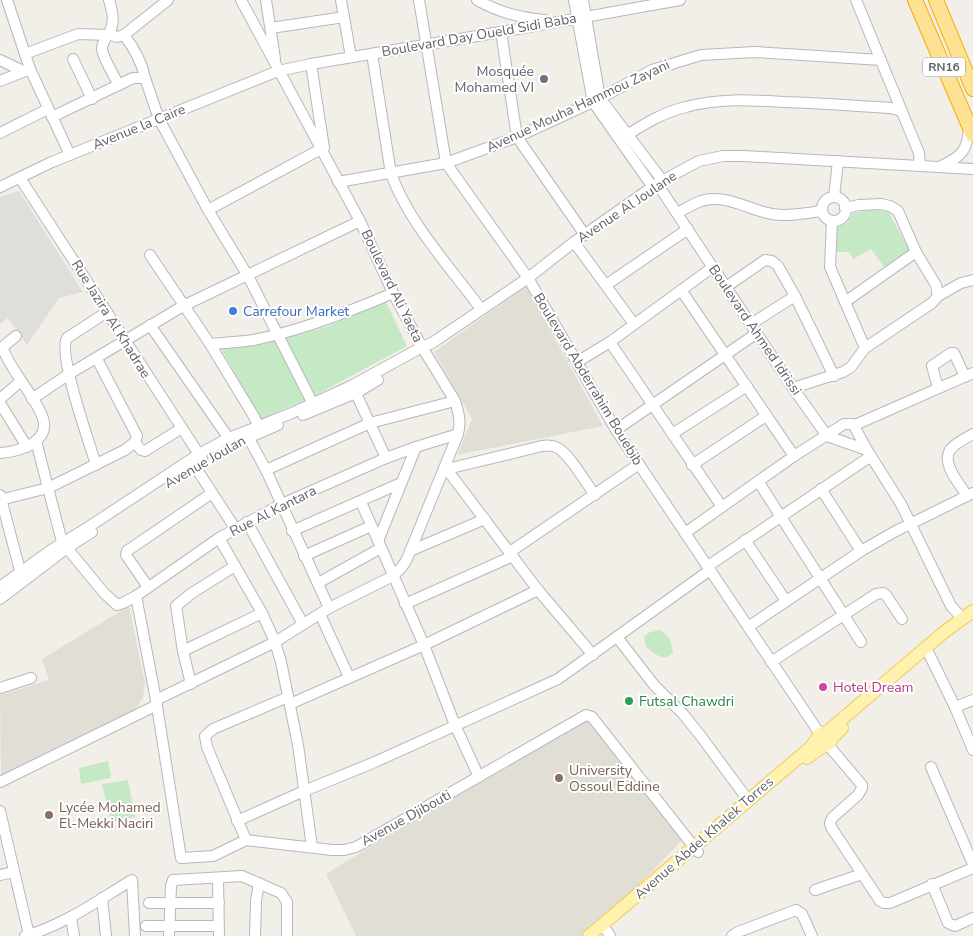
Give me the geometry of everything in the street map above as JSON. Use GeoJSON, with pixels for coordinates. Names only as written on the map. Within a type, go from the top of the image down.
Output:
{"type":"FeatureCollection","features":[{"type":"Feature","properties":{"kind":"highway","name":"RN16"},"geometry":{"type":"LineString","coordinates":[[915,0],[971,130]]}},
{"type":"Feature","properties":{"kind":"highway","name":"RN16"},"geometry":{"type":"LineString","coordinates":[[936,0],[973,88]]}},
{"type":"Feature","properties":{"kind":"main road","name":"Avenue Abdel Khalek Torres"},"geometry":{"type":"LineString","coordinates":[[606,934],[748,800],[928,654],[973,611]]}},
{"type":"Feature","properties":{"kind":"main road","name":"Avenue Abdel Khalek Torres"},"geometry":{"type":"LineString","coordinates":[[589,936],[809,756],[825,739],[963,621]]}},
{"type":"Feature","properties":{"kind":"street"},"geometry":{"type":"LineString","coordinates":[[7,0],[25,54],[27,70],[70,155]]}},
{"type":"Feature","properties":{"kind":"street"},"geometry":{"type":"LineString","coordinates":[[109,0],[113,15],[111,29],[103,42],[102,49],[119,85]]}},
{"type":"Feature","properties":{"kind":"street"},"geometry":{"type":"LineString","coordinates":[[25,54],[78,34],[108,34],[116,37],[124,35],[168,0]]}},
{"type":"Feature","properties":{"kind":"street","name":"Boulevard Ali Yaeta"},"geometry":{"type":"LineString","coordinates":[[241,0],[360,221],[393,293],[426,347],[455,401],[460,422],[458,434],[446,468],[410,551],[402,567],[393,576]]}},
{"type":"Feature","properties":{"kind":"street"},"geometry":{"type":"LineString","coordinates":[[266,0],[277,69]]}},
{"type":"Feature","properties":{"kind":"street"},"geometry":{"type":"LineString","coordinates":[[341,0],[351,57]]}},
{"type":"Feature","properties":{"kind":"street","name":"Boulevard Abderrahim Bouebib"},"geometry":{"type":"LineString","coordinates":[[418,0],[446,163],[528,278],[616,430],[771,662],[825,739],[862,787],[858,795],[832,818],[830,823],[862,874]]}},
{"type":"Feature","properties":{"kind":"street"},"geometry":{"type":"LineString","coordinates":[[477,0],[517,16],[558,21]]}},
{"type":"Feature","properties":{"kind":"street"},"geometry":{"type":"LineString","coordinates":[[574,0],[582,17]]}},
{"type":"Feature","properties":{"kind":"street"},"geometry":{"type":"LineString","coordinates":[[583,0],[582,17],[597,100],[658,185]]}},
{"type":"Feature","properties":{"kind":"street","name":"Boulevard Day Oueld Sidi Baba"},"geometry":{"type":"LineString","coordinates":[[277,69],[680,0]]}},
{"type":"Feature","properties":{"kind":"street"},"geometry":{"type":"LineString","coordinates":[[851,0],[856,0],[919,153],[920,165]]}},
{"type":"Feature","properties":{"kind":"street"},"geometry":{"type":"LineString","coordinates":[[271,28],[344,17]]}},
{"type":"Feature","properties":{"kind":"street"},"geometry":{"type":"LineString","coordinates":[[501,32],[517,137],[585,236]]}},
{"type":"Feature","properties":{"kind":"street"},"geometry":{"type":"LineString","coordinates":[[124,35],[144,70],[159,119],[208,210],[248,276],[314,406]]}},
{"type":"Feature","properties":{"kind":"street","name":"Avenue Mouha Hammou Zayani"},"geometry":{"type":"LineString","coordinates":[[338,182],[446,163],[517,137],[597,100],[652,70],[676,61],[709,54],[763,52],[880,60]]}},
{"type":"Feature","properties":{"kind":"street"},"geometry":{"type":"LineString","coordinates":[[372,54],[391,174],[398,192],[407,208],[482,309]]}},
{"type":"Feature","properties":{"kind":"street"},"geometry":{"type":"LineString","coordinates":[[73,59],[92,99]]}},
{"type":"Feature","properties":{"kind":"street"},"geometry":{"type":"LineString","coordinates":[[0,60],[27,70]]}},
{"type":"Feature","properties":{"kind":"street"},"geometry":{"type":"LineString","coordinates":[[208,210],[323,153],[311,64]]}},
{"type":"Feature","properties":{"kind":"street","name":"Avenue la Caire"},"geometry":{"type":"LineString","coordinates":[[0,187],[70,155],[277,69]]}},
{"type":"Feature","properties":{"kind":"street"},"geometry":{"type":"LineString","coordinates":[[0,81],[27,70]]}},
{"type":"Feature","properties":{"kind":"street"},"geometry":{"type":"LineString","coordinates":[[0,133],[92,99],[132,78],[145,78]]}},
{"type":"Feature","properties":{"kind":"street"},"geometry":{"type":"LineString","coordinates":[[597,100],[627,134],[658,185]]}},
{"type":"Feature","properties":{"kind":"street"},"geometry":{"type":"LineString","coordinates":[[627,134],[671,111],[715,101],[753,100],[901,110]]}},
{"type":"Feature","properties":{"kind":"street"},"geometry":{"type":"LineString","coordinates":[[941,167],[950,163],[964,151],[971,130]]}},
{"type":"Feature","properties":{"kind":"street","name":"Avenue Al Joulane"},"geometry":{"type":"LineString","coordinates":[[426,347],[528,278],[574,242],[658,185],[699,161],[723,156],[744,156],[973,169]]}},
{"type":"Feature","properties":{"kind":"street"},"geometry":{"type":"LineString","coordinates":[[834,197],[838,161]]}},
{"type":"Feature","properties":{"kind":"street","name":"Rue Jazira Al Khadrae"},"geometry":{"type":"LineString","coordinates":[[20,178],[182,428],[199,460],[212,493],[235,528]]}},
{"type":"Feature","properties":{"kind":"street","name":"Boulevard Ahmed Idrissi"},"geometry":{"type":"LineString","coordinates":[[658,185],[827,436]]}},
{"type":"Feature","properties":{"kind":"street"},"geometry":{"type":"LineString","coordinates":[[834,197],[842,201],[845,208],[843,217],[832,221],[825,218],[822,211],[826,201],[834,197]]}},
{"type":"Feature","properties":{"kind":"street"},"geometry":{"type":"LineString","coordinates":[[677,213],[702,200],[712,199],[728,201],[771,214],[822,211]]}},
{"type":"Feature","properties":{"kind":"street"},"geometry":{"type":"LineString","coordinates":[[845,208],[872,204],[893,207],[902,217],[916,252],[936,285],[938,296]]}},
{"type":"Feature","properties":{"kind":"street"},"geometry":{"type":"LineString","coordinates":[[32,399],[69,374],[183,306],[360,221]]}},
{"type":"Feature","properties":{"kind":"street"},"geometry":{"type":"LineString","coordinates":[[832,221],[830,267],[866,348]]}},
{"type":"Feature","properties":{"kind":"street"},"geometry":{"type":"LineString","coordinates":[[606,285],[688,229]]}},
{"type":"Feature","properties":{"kind":"street"},"geometry":{"type":"LineString","coordinates":[[574,242],[634,324]]}},
{"type":"Feature","properties":{"kind":"street"},"geometry":{"type":"LineString","coordinates":[[844,302],[916,252]]}},
{"type":"Feature","properties":{"kind":"street"},"geometry":{"type":"LineString","coordinates":[[150,255],[210,344],[253,415],[259,429]]}},
{"type":"Feature","properties":{"kind":"street"},"geometry":{"type":"LineString","coordinates":[[726,286],[760,263],[769,260],[778,266],[796,296],[834,376]]}},
{"type":"Feature","properties":{"kind":"street"},"geometry":{"type":"LineString","coordinates":[[577,362],[610,342],[713,267]]}},
{"type":"Feature","properties":{"kind":"street"},"geometry":{"type":"LineString","coordinates":[[793,388],[834,376],[851,367],[866,348],[917,314],[936,300],[938,296],[961,283],[973,280]]}},
{"type":"Feature","properties":{"kind":"street"},"geometry":{"type":"LineString","coordinates":[[681,290],[794,456]]}},
{"type":"Feature","properties":{"kind":"street"},"geometry":{"type":"LineString","coordinates":[[210,344],[253,340],[277,334],[348,312],[393,293]]}},
{"type":"Feature","properties":{"kind":"street"},"geometry":{"type":"LineString","coordinates":[[750,324],[796,296]]}},
{"type":"Feature","properties":{"kind":"street"},"geometry":{"type":"LineString","coordinates":[[96,465],[69,374],[65,340],[107,312]]}},
{"type":"Feature","properties":{"kind":"street"},"geometry":{"type":"LineString","coordinates":[[150,325],[231,441]]}},
{"type":"Feature","properties":{"kind":"street"},"geometry":{"type":"LineString","coordinates":[[616,430],[757,333]]}},
{"type":"Feature","properties":{"kind":"street"},"geometry":{"type":"LineString","coordinates":[[0,453],[15,451],[31,444],[41,435],[44,424],[41,414],[1,348],[16,336]]}},
{"type":"Feature","properties":{"kind":"street"},"geometry":{"type":"LineString","coordinates":[[610,342],[722,508]]}},
{"type":"Feature","properties":{"kind":"street","name":"Avenue Joulan"},"geometry":{"type":"LineString","coordinates":[[0,599],[22,577],[65,545],[231,441],[354,389],[426,347]]}},
{"type":"Feature","properties":{"kind":"street"},"geometry":{"type":"LineString","coordinates":[[685,533],[794,456],[840,427],[850,423],[855,425],[969,375],[954,353],[951,353],[932,366],[938,388]]}},
{"type":"Feature","properties":{"kind":"street"},"geometry":{"type":"LineString","coordinates":[[22,577],[0,498],[48,488],[124,450],[135,442],[137,437],[97,359]]}},
{"type":"Feature","properties":{"kind":"street"},"geometry":{"type":"LineString","coordinates":[[0,399],[21,381]]}},
{"type":"Feature","properties":{"kind":"street"},"geometry":{"type":"LineString","coordinates":[[672,434],[747,386]]}},
{"type":"Feature","properties":{"kind":"street"},"geometry":{"type":"LineString","coordinates":[[354,389],[386,458]]}},
{"type":"Feature","properties":{"kind":"street"},"geometry":{"type":"LineString","coordinates":[[266,470],[370,424],[455,401]]}},
{"type":"Feature","properties":{"kind":"street"},"geometry":{"type":"LineString","coordinates":[[0,403],[31,444],[48,488],[65,545]]}},
{"type":"Feature","properties":{"kind":"street"},"geometry":{"type":"LineString","coordinates":[[692,465],[766,416]]}},
{"type":"Feature","properties":{"kind":"street"},"geometry":{"type":"LineString","coordinates":[[855,425],[869,453],[893,489],[951,606],[963,621]]}},
{"type":"Feature","properties":{"kind":"street"},"geometry":{"type":"LineString","coordinates":[[135,442],[141,450],[145,451],[182,428]]}},
{"type":"Feature","properties":{"kind":"street","name":"Avenue Joulan"},"geometry":{"type":"LineString","coordinates":[[231,441],[248,437],[259,429]]}},
{"type":"Feature","properties":{"kind":"street","name":"Rue Al Kantara"},"geometry":{"type":"LineString","coordinates":[[65,545],[104,593],[117,605],[136,596],[235,528],[282,504],[386,458],[458,434]]}},
{"type":"Feature","properties":{"kind":"street"},"geometry":{"type":"LineString","coordinates":[[748,627],[861,551],[970,494],[949,466],[948,459],[953,446],[973,434]]}},
{"type":"Feature","properties":{"kind":"street"},"geometry":{"type":"LineString","coordinates":[[827,436],[869,453]]}},
{"type":"Feature","properties":{"kind":"street"},"geometry":{"type":"LineString","coordinates":[[248,437],[266,470],[292,531],[318,584],[324,611],[350,677]]}},
{"type":"Feature","properties":{"kind":"street"},"geometry":{"type":"LineString","coordinates":[[593,655],[538,590],[446,468],[552,445],[559,448],[566,456],[595,495]]}},
{"type":"Feature","properties":{"kind":"street"},"geometry":{"type":"LineString","coordinates":[[318,584],[379,545],[416,447]]}},
{"type":"Feature","properties":{"kind":"street"},"geometry":{"type":"LineString","coordinates":[[237,821],[375,762],[558,679],[593,655],[745,540],[821,489],[869,453]]}},
{"type":"Feature","properties":{"kind":"street"},"geometry":{"type":"LineString","coordinates":[[405,604],[512,554],[639,464]]}},
{"type":"Feature","properties":{"kind":"street"},"geometry":{"type":"LineString","coordinates":[[758,481],[862,642]]}},
{"type":"Feature","properties":{"kind":"street"},"geometry":{"type":"LineString","coordinates":[[292,531],[401,483]]}},
{"type":"Feature","properties":{"kind":"street"},"geometry":{"type":"LineString","coordinates":[[821,489],[861,551]]}},
{"type":"Feature","properties":{"kind":"street"},"geometry":{"type":"LineString","coordinates":[[148,587],[126,555],[127,551],[212,493]]}},
{"type":"Feature","properties":{"kind":"street"},"geometry":{"type":"LineString","coordinates":[[361,502],[424,645],[455,725],[479,777]]}},
{"type":"Feature","properties":{"kind":"street"},"geometry":{"type":"LineString","coordinates":[[410,551],[485,519]]}},
{"type":"Feature","properties":{"kind":"street"},"geometry":{"type":"LineString","coordinates":[[247,522],[303,624]]}},
{"type":"Feature","properties":{"kind":"street"},"geometry":{"type":"LineString","coordinates":[[304,556],[371,526]]}},
{"type":"Feature","properties":{"kind":"street"},"geometry":{"type":"LineString","coordinates":[[219,538],[262,613],[275,642],[289,700],[312,847]]}},
{"type":"Feature","properties":{"kind":"street"},"geometry":{"type":"LineString","coordinates":[[745,540],[786,601]]}},
{"type":"Feature","properties":{"kind":"street"},"geometry":{"type":"LineString","coordinates":[[191,684],[175,609],[179,602],[235,566]]}},
{"type":"Feature","properties":{"kind":"street"},"geometry":{"type":"LineString","coordinates":[[0,782],[275,642],[324,611],[393,576]]}},
{"type":"Feature","properties":{"kind":"street","name":"Avenue Joulan"},"geometry":{"type":"LineString","coordinates":[[0,587],[22,577]]}},
{"type":"Feature","properties":{"kind":"street"},"geometry":{"type":"LineString","coordinates":[[136,596],[156,703],[181,858],[213,856],[246,840],[207,747],[206,734],[213,729],[350,677],[424,645],[538,590]]}},
{"type":"Feature","properties":{"kind":"street"},"geometry":{"type":"LineString","coordinates":[[771,662],[876,594],[883,592],[902,619]]}},
{"type":"Feature","properties":{"kind":"street"},"geometry":{"type":"LineString","coordinates":[[183,651],[262,613]]}},
{"type":"Feature","properties":{"kind":"street"},"geometry":{"type":"LineString","coordinates":[[617,637],[654,685],[683,714],[700,735],[748,800]]}},
{"type":"Feature","properties":{"kind":"street"},"geometry":{"type":"LineString","coordinates":[[928,654],[955,707],[973,750]]}},
{"type":"Feature","properties":{"kind":"street"},"geometry":{"type":"LineString","coordinates":[[0,688],[31,678]]}},
{"type":"Feature","properties":{"kind":"street"},"geometry":{"type":"LineString","coordinates":[[955,707],[973,700]]}},
{"type":"Feature","properties":{"kind":"street","name":"Avenue Djibouti"},"geometry":{"type":"LineString","coordinates":[[246,840],[344,850],[356,847],[586,715],[592,717],[696,849]]}},
{"type":"Feature","properties":{"kind":"street"},"geometry":{"type":"LineString","coordinates":[[815,890],[862,874],[880,901],[887,904],[973,866],[931,767]]}},
{"type":"Feature","properties":{"kind":"street"},"geometry":{"type":"LineString","coordinates":[[0,811],[27,936],[41,934],[71,918],[132,880],[135,936]]}},
{"type":"Feature","properties":{"kind":"street"},"geometry":{"type":"LineString","coordinates":[[0,875],[14,872]]}},
{"type":"Feature","properties":{"kind":"street"},"geometry":{"type":"LineString","coordinates":[[169,931],[171,886],[174,880],[242,876],[281,893],[285,897],[287,902],[287,936]]}},
{"type":"Feature","properties":{"kind":"street"},"geometry":{"type":"LineString","coordinates":[[146,926],[169,931],[218,931],[218,878]]}},
{"type":"Feature","properties":{"kind":"street"},"geometry":{"type":"LineString","coordinates":[[255,936],[256,901],[259,883]]}},
{"type":"Feature","properties":{"kind":"street"},"geometry":{"type":"LineString","coordinates":[[932,884],[948,923],[955,926],[973,918]]}},
{"type":"Feature","properties":{"kind":"street"},"geometry":{"type":"LineString","coordinates":[[102,898],[106,936]]}},
{"type":"Feature","properties":{"kind":"street"},"geometry":{"type":"LineString","coordinates":[[149,903],[219,903]]}},
{"type":"Feature","properties":{"kind":"street"},"geometry":{"type":"LineString","coordinates":[[732,936],[796,910],[802,914],[812,936]]}},
{"type":"Feature","properties":{"kind":"street"},"geometry":{"type":"LineString","coordinates":[[71,918],[74,936]]}},
{"type":"Feature","properties":{"kind":"shaded area"},"geometry":{"type":"Polygon","coordinates":[[[19,191],[83,292],[59,298],[27,345],[8,318],[0,324],[0,197],[19,191]]]}},
{"type":"Feature","properties":{"kind":"shaded area"},"geometry":{"type":"Polygon","coordinates":[[[526,286],[603,426],[457,455],[472,419],[434,352],[526,286]]]}},
{"type":"Feature","properties":{"kind":"shaded area"},"geometry":{"type":"Polygon","coordinates":[[[129,606],[145,683],[143,697],[136,709],[1,776],[0,695],[49,680],[42,659],[129,606]]]}},
{"type":"Feature","properties":{"kind":"shaded area","name":"University Ossoul Eddine"},"geometry":{"type":"Polygon","coordinates":[[[586,715],[682,840],[591,936],[356,936],[326,874],[586,715]]]}},
{"type":"Feature","properties":{"kind":"green space"},"geometry":{"type":"Polygon","coordinates":[[[870,210],[888,211],[909,250],[885,268],[871,249],[853,259],[849,252],[835,252],[837,228],[847,223],[853,213],[870,210]]]}},
{"type":"Feature","properties":{"kind":"green space"},"geometry":{"type":"Polygon","coordinates":[[[386,302],[407,346],[314,396],[261,419],[220,347],[266,343],[326,327],[386,302]]]}},
{"type":"Feature","properties":{"kind":"green space"},"geometry":{"type":"Polygon","coordinates":[[[659,630],[667,636],[672,646],[673,653],[669,656],[659,656],[646,647],[644,637],[648,633],[659,630]]]}},
{"type":"Feature","properties":{"kind":"green space"},"geometry":{"type":"Polygon","coordinates":[[[108,761],[111,778],[81,784],[79,768],[108,761]]]}},
{"type":"Feature","properties":{"kind":"green space"},"geometry":{"type":"Polygon","coordinates":[[[128,780],[135,817],[111,823],[102,784],[128,780]]]}},
{"type":"Feature","properties":{"kind":"place","name":"Mosquée Mohamed VI"},"geometry":{"type":"Point","coordinates":[544,79]}},
{"type":"Feature","properties":{"kind":"place","name":"Carrefour Market"},"geometry":{"type":"Point","coordinates":[233,311]}},
{"type":"Feature","properties":{"kind":"place","name":"Hotel Dream"},"geometry":{"type":"Point","coordinates":[823,687]}},
{"type":"Feature","properties":{"kind":"place","name":"Futsal Chawdri"},"geometry":{"type":"Point","coordinates":[629,701]}},
{"type":"Feature","properties":{"kind":"place","name":"University Ossoul Eddine"},"geometry":{"type":"Point","coordinates":[559,778]}},
{"type":"Feature","properties":{"kind":"place","name":"Lycée Mohamed El-Mekki Naciri"},"geometry":{"type":"Point","coordinates":[49,815]}}]}
